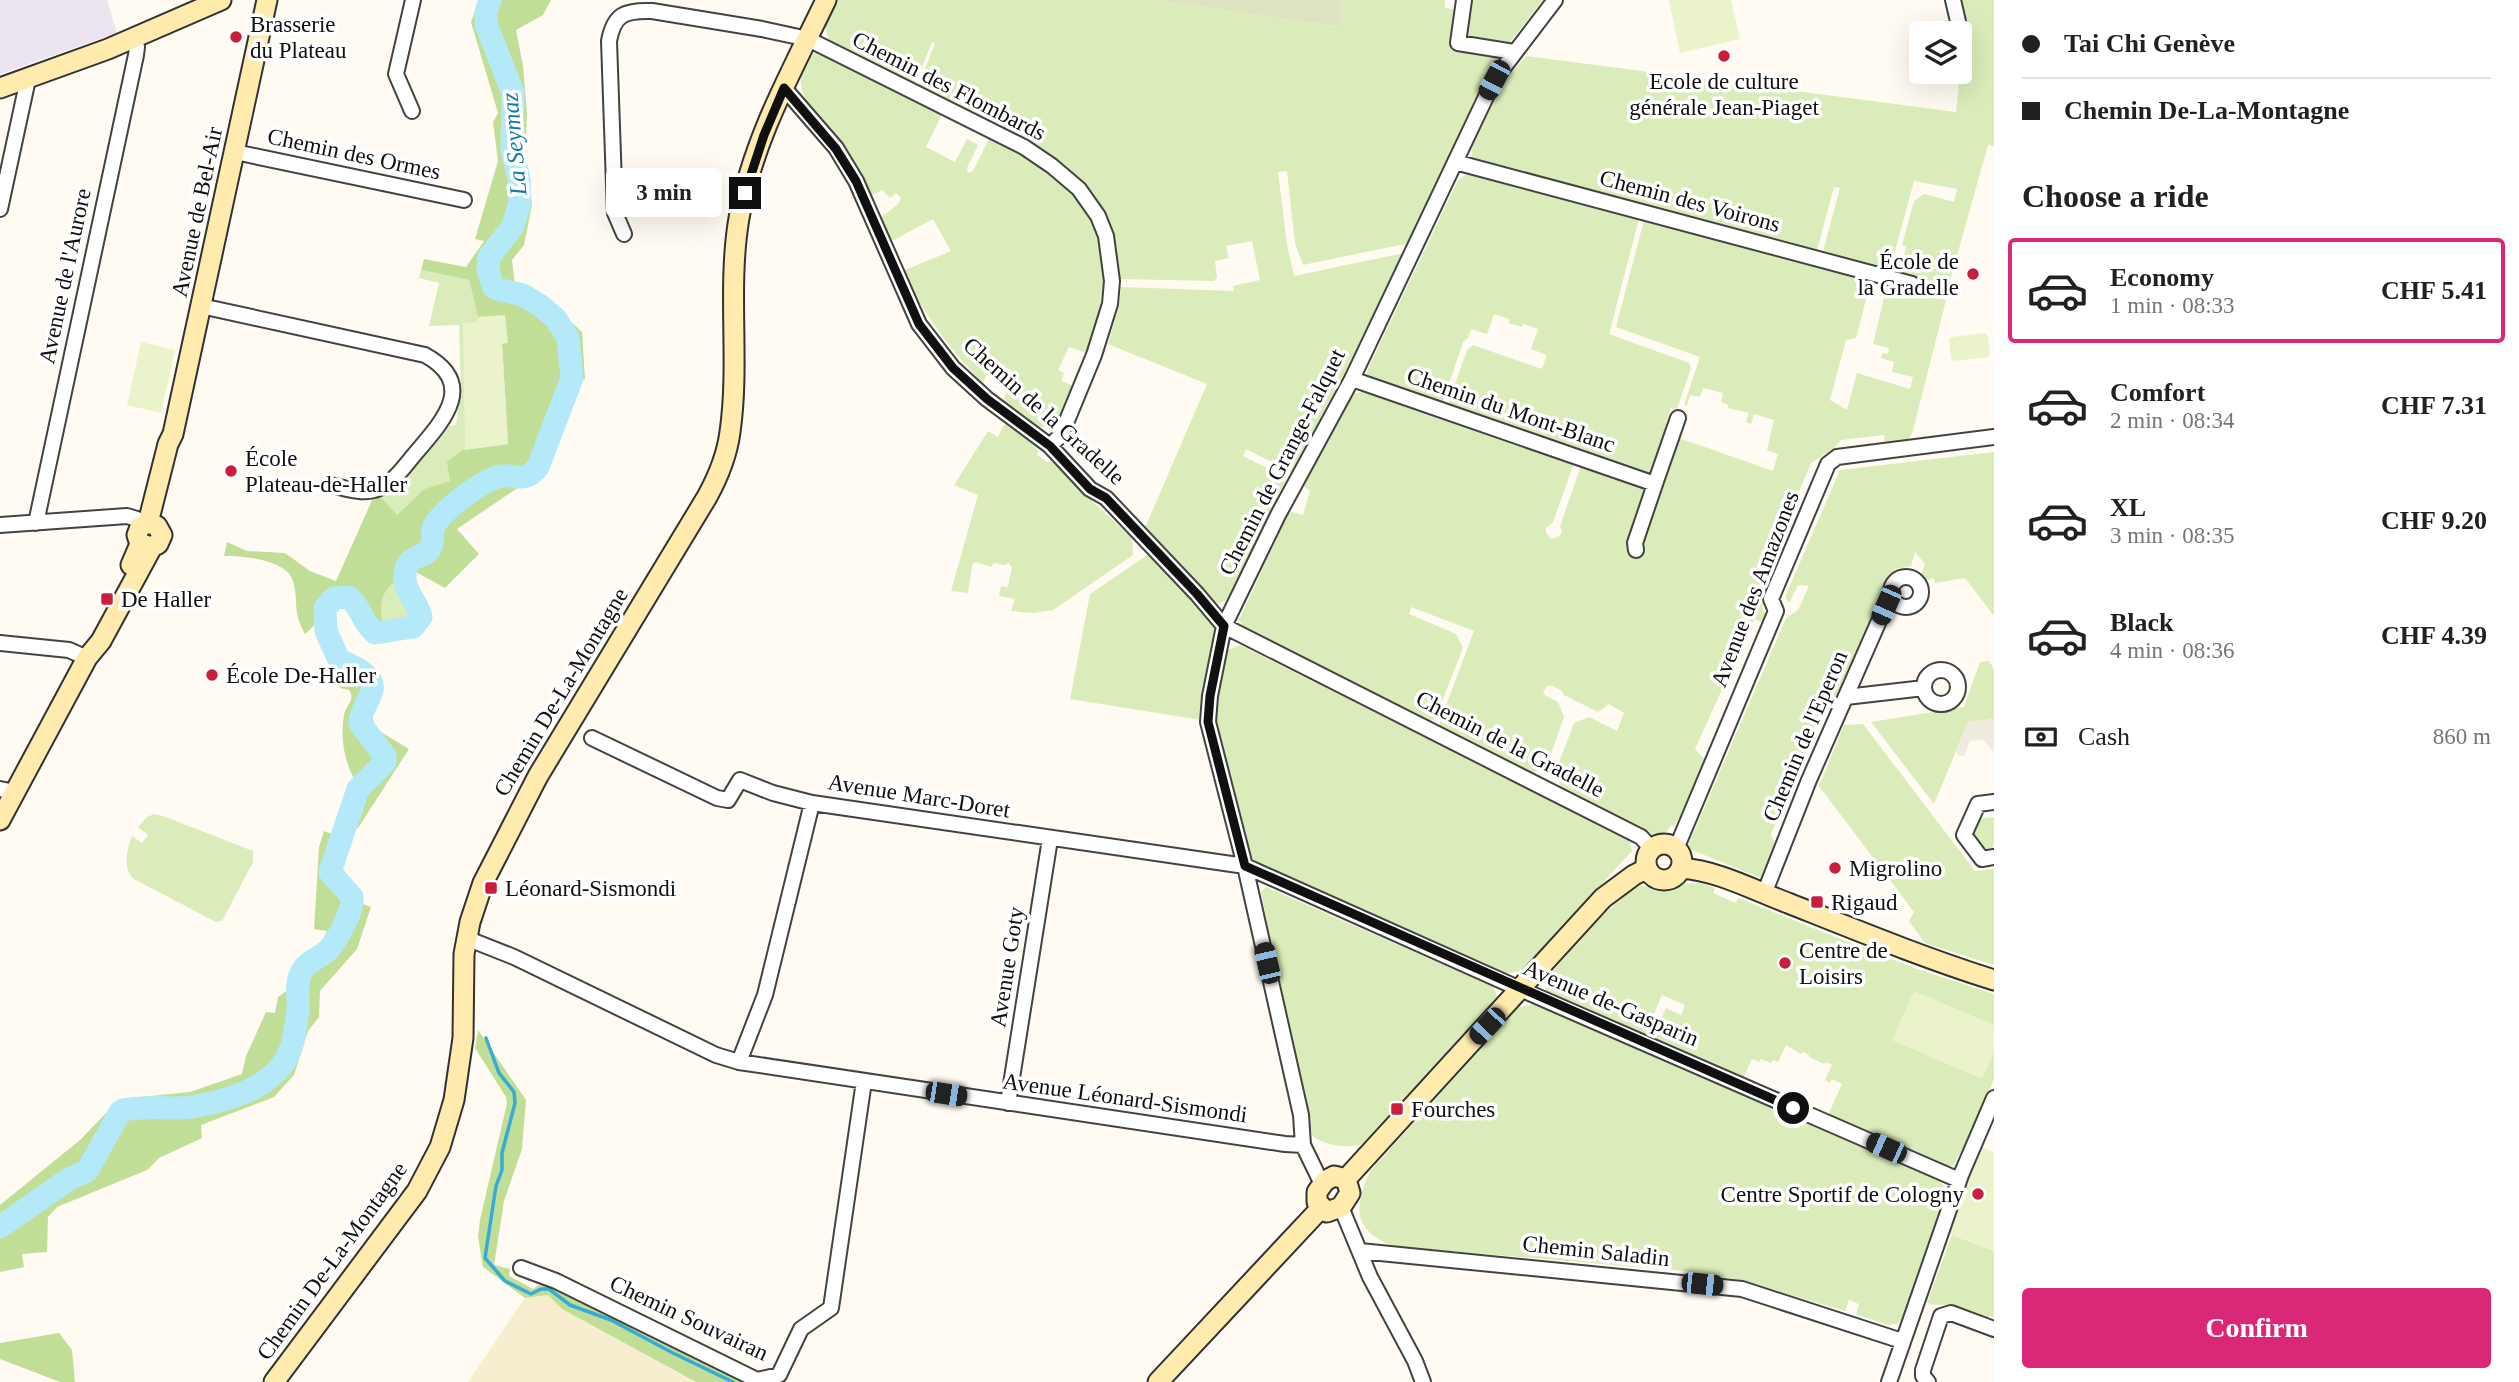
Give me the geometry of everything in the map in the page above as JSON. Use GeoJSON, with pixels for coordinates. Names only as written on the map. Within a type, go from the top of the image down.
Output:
{"type":"FeatureCollection","features":[{"type":"Feature","properties":{"kind":"street"},"geometry":{"type":"LineString","coordinates":[[0,88],[135,39],[221,0]]}},
{"type":"Feature","properties":{"kind":"street","name":"Avenue de Bel-Air"},"geometry":{"type":"LineString","coordinates":[[0,820],[8,790],[87,658],[101,641],[149,533],[175,446],[173,434],[267,0]]}},
{"type":"Feature","properties":{"kind":"street"},"geometry":{"type":"LineString","coordinates":[[412,111],[396,74],[413,0]]}},
{"type":"Feature","properties":{"kind":"street","name":"Chemin De-La-Montagne"},"geometry":{"type":"LineString","coordinates":[[274,1382],[417,1191],[440,1147],[454,1100],[461,1056],[466,938],[483,883],[518,811],[707,497],[720,471],[732,415],[739,220],[745,193],[784,88],[826,0]]}},
{"type":"Feature","properties":{"kind":"street"},"geometry":{"type":"LineString","coordinates":[[1464,0],[1458,43],[1514,52]]}},
{"type":"Feature","properties":{"kind":"street","name":"Chemin de Grange-Falquet"},"geometry":{"type":"LineString","coordinates":[[1322,1184],[1303,1145],[1301,1115],[1245,866],[1208,722],[1210,696],[1224,626],[1278,515],[1352,379],[1488,91],[1514,52],[1555,0]]}},
{"type":"Feature","properties":{"kind":"street"},"geometry":{"type":"LineString","coordinates":[[1953,0],[1958,21]]}},
{"type":"Feature","properties":{"kind":"street","name":"Chemin des Flombards"},"geometry":{"type":"LineString","coordinates":[[624,233],[615,213],[614,200],[609,41],[612,26],[617,19],[632,12],[652,11],[808,39],[1024,147],[1071,181],[1093,209],[1102,225],[1110,251],[1111,304],[1094,355],[1061,435],[1050,446]]}},
{"type":"Feature","properties":{"kind":"street","name":"Avenue de l'Aurore"},"geometry":{"type":"LineString","coordinates":[[36,523],[138,47],[135,39]]}},
{"type":"Feature","properties":{"kind":"street"},"geometry":{"type":"LineString","coordinates":[[0,209],[28,79]]}},
{"type":"Feature","properties":{"kind":"street","name":"Chemin de la Gradelle"},"geometry":{"type":"LineString","coordinates":[[784,88],[836,149],[856,181],[919,324],[953,368],[987,399],[1050,446],[1090,489],[1106,498],[1224,626],[1641,837],[1652,849]]}},
{"type":"Feature","properties":{"kind":"street","name":"Chemin des Ormes"},"geometry":{"type":"LineString","coordinates":[[235,152],[464,200]]}},
{"type":"Feature","properties":{"kind":"street","name":"Chemin des Voirons"},"geometry":{"type":"LineString","coordinates":[[1455,162],[1912,284]]}},
{"type":"Feature","properties":{"kind":"street"},"geometry":{"type":"LineString","coordinates":[[201,306],[425,355],[446,371],[452,392],[446,414],[395,477],[382,487],[370,491],[331,485]]}},
{"type":"Feature","properties":{"kind":"street","name":"Chemin du Mont-Blanc"},"geometry":{"type":"LineString","coordinates":[[1352,379],[1655,484]]}},
{"type":"Feature","properties":{"kind":"street"},"geometry":{"type":"LineString","coordinates":[[1636,550],[1635,543],[1678,418]]}},
{"type":"Feature","properties":{"kind":"street","name":"Avenue des Amazones"},"geometry":{"type":"LineString","coordinates":[[1679,859],[1776,611],[1771,599],[1828,464],[1837,457],[1994,437]]}},
{"type":"Feature","properties":{"kind":"street"},"geometry":{"type":"LineString","coordinates":[[0,525],[127,516],[137,519],[149,533]]}},
{"type":"Feature","properties":{"kind":"street","name":"Chemin de l'Eperon"},"geometry":{"type":"LineString","coordinates":[[1764,894],[1886,605],[1894,601]]}},
{"type":"Feature","properties":{"kind":"street"},"geometry":{"type":"LineString","coordinates":[[0,643],[69,650],[87,658]]}},
{"type":"Feature","properties":{"kind":"street"},"geometry":{"type":"LineString","coordinates":[[1846,697],[1924,688]]}},
{"type":"Feature","properties":{"kind":"street"},"geometry":{"type":"LineString","coordinates":[[592,738],[717,799],[728,800],[740,779],[773,793],[812,803]]}},
{"type":"Feature","properties":{"kind":"street"},"geometry":{"type":"LineString","coordinates":[[1994,802],[1978,804],[1964,835],[1982,859],[1994,857]]}},
{"type":"Feature","properties":{"kind":"street","name":"Avenue Marc-Doret"},"geometry":{"type":"LineString","coordinates":[[739,1062],[765,995],[812,803],[1245,866]]}},
{"type":"Feature","properties":{"kind":"street","name":"Avenue Goty"},"geometry":{"type":"LineString","coordinates":[[1008,1103],[1050,839]]}},
{"type":"Feature","properties":{"kind":"street"},"geometry":{"type":"LineString","coordinates":[[1679,859],[1674,877],[1664,881],[1653,877],[1646,869],[1646,858],[1652,849],[1661,844],[1679,859],[1764,894],[1937,962],[1994,980]]}},
{"type":"Feature","properties":{"kind":"street","name":"Avenue de-Gasparin"},"geometry":{"type":"LineString","coordinates":[[1245,866],[1959,1180]]}},
{"type":"Feature","properties":{"kind":"street"},"geometry":{"type":"LineString","coordinates":[[1346,1179],[1603,898],[1646,869]]}},
{"type":"Feature","properties":{"kind":"street","name":"Avenue Léonard-Sismondi"},"geometry":{"type":"LineString","coordinates":[[466,938],[514,957],[716,1055],[739,1062],[1303,1145]]}},
{"type":"Feature","properties":{"kind":"street","name":"Chemin Souvairan"},"geometry":{"type":"LineString","coordinates":[[521,1268],[556,1281],[757,1380],[779,1375],[801,1329],[831,1308],[864,1081]]}},
{"type":"Feature","properties":{"kind":"street"},"geometry":{"type":"LineString","coordinates":[[1889,1382],[1959,1180],[1994,1098]]}},
{"type":"Feature","properties":{"kind":"street"},"geometry":{"type":"LineString","coordinates":[[1334,1176],[1346,1179],[1350,1193],[1341,1208],[1332,1212],[1321,1208],[1316,1197],[1322,1184],[1334,1176]]}},
{"type":"Feature","properties":{"kind":"street"},"geometry":{"type":"LineString","coordinates":[[1158,1382],[1321,1208]]}},
{"type":"Feature","properties":{"kind":"street"},"geometry":{"type":"LineString","coordinates":[[1341,1208],[1370,1277],[1415,1361],[1422,1382]]}},
{"type":"Feature","properties":{"kind":"street","name":"Chemin Saladin"},"geometry":{"type":"LineString","coordinates":[[1360,1251],[1742,1289],[1902,1341]]}},
{"type":"Feature","properties":{"kind":"street"},"geometry":{"type":"LineString","coordinates":[[1928,1382],[1923,1376],[1923,1370],[1941,1316],[1951,1313],[1994,1329]]}},
{"type":"Feature","properties":{"kind":"shaded area"},"geometry":{"type":"Polygon","coordinates":[[[0,0],[107,0],[117,33],[0,74],[0,0]]]}},
{"type":"Feature","properties":{"kind":"shaded area"},"geometry":{"type":"Polygon","coordinates":[[[1994,719],[1994,752],[1983,740],[1970,741],[1964,756],[1959,756],[1956,752],[1968,722],[1994,719]]]}},
{"type":"Feature","properties":{"kind":"shaded area"},"geometry":{"type":"Polygon","coordinates":[[[548,1295],[562,1309],[696,1382],[468,1382],[525,1298],[548,1295]]]}},
{"type":"Feature","properties":{"kind":"green space"},"geometry":{"type":"Polygon","coordinates":[[[479,0],[551,0],[543,15],[516,30],[523,66],[527,113],[525,159],[532,205],[524,245],[512,260],[515,286],[543,295],[582,332],[585,379],[576,382],[547,472],[516,489],[457,529],[479,554],[445,588],[412,570],[385,593],[381,607],[383,628],[376,630],[367,620],[358,600],[347,593],[337,593],[305,634],[298,619],[295,589],[289,574],[263,560],[224,556],[227,542],[247,551],[285,553],[310,571],[336,581],[373,498],[378,494],[397,515],[424,489],[450,481],[447,462],[462,450],[508,444],[502,343],[507,343],[505,316],[478,317],[469,280],[421,270],[424,259],[466,267],[484,241],[475,239],[498,161],[493,122],[498,113],[471,22],[479,0]]]}},
{"type":"Feature","properties":{"kind":"green space"},"geometry":{"type":"Polygon","coordinates":[[[835,0],[1155,0],[1338,27],[1342,0],[1445,0],[1445,8],[1459,10],[1454,46],[1500,53],[1483,82],[1409,243],[1303,265],[1295,243],[1287,171],[1278,172],[1287,245],[1294,276],[1404,253],[1365,336],[1291,472],[1246,449],[1243,456],[1287,478],[1227,599],[1221,603],[1213,602],[1145,528],[1207,384],[1108,344],[1119,307],[1121,287],[1234,291],[1233,286],[1260,280],[1252,241],[1226,246],[1229,258],[1215,261],[1217,277],[1214,281],[1119,279],[1118,259],[1108,224],[1099,205],[1073,174],[1020,138],[918,87],[935,43],[932,42],[915,85],[831,42],[826,26],[835,0]]]}},
{"type":"Feature","properties":{"kind":"green space"},"geometry":{"type":"Polygon","coordinates":[[[1155,0],[1342,0],[1339,27],[1155,0]]]}},
{"type":"Feature","properties":{"kind":"green space"},"geometry":{"type":"Polygon","coordinates":[[[1470,0],[1543,0],[1506,47],[1465,41],[1470,0]]]}},
{"type":"Feature","properties":{"kind":"green space"},"geometry":{"type":"Polygon","coordinates":[[[1669,0],[1731,0],[1740,39],[1680,53],[1669,0]]]}},
{"type":"Feature","properties":{"kind":"green space"},"geometry":{"type":"Polygon","coordinates":[[[1958,0],[1994,0],[1994,146],[1988,145],[1948,288],[1900,275],[1906,246],[1902,245],[1914,201],[1924,194],[1954,202],[1957,189],[1914,181],[1889,273],[1822,255],[1840,188],[1834,187],[1816,254],[1473,160],[1471,149],[1502,84],[1526,56],[1956,112],[1959,84],[1972,84],[1972,21],[1962,21],[1958,0]]]}},
{"type":"Feature","properties":{"kind":"green space"},"geometry":{"type":"Polygon","coordinates":[[[815,53],[824,53],[943,112],[926,147],[955,162],[967,139],[978,145],[967,168],[968,173],[973,171],[990,137],[1052,174],[1079,199],[1090,214],[1102,244],[1107,294],[1101,297],[1100,310],[1103,315],[1089,354],[1069,347],[1058,370],[1064,373],[1061,381],[1074,386],[1055,427],[1040,427],[1003,401],[1008,388],[1004,385],[1011,370],[993,362],[983,383],[948,344],[920,302],[903,271],[951,251],[933,219],[894,240],[890,239],[882,217],[899,203],[901,198],[896,193],[890,198],[882,190],[872,195],[854,162],[818,118],[803,92],[801,79],[804,66],[815,53]]]}},
{"type":"Feature","properties":{"kind":"green space"},"geometry":{"type":"Polygon","coordinates":[[[1465,175],[1474,175],[1639,219],[1609,334],[1689,363],[1691,368],[1677,409],[1671,408],[1666,422],[1669,431],[1650,477],[1447,407],[1467,350],[1473,345],[1542,369],[1547,355],[1531,349],[1538,329],[1509,323],[1509,319],[1494,314],[1487,334],[1471,329],[1468,338],[1463,342],[1442,405],[1369,379],[1367,371],[1457,182],[1465,175]]]}},
{"type":"Feature","properties":{"kind":"green space"},"geometry":{"type":"Polygon","coordinates":[[[1644,220],[1871,280],[1856,338],[1846,340],[1830,400],[1847,410],[1857,373],[1910,389],[1913,377],[1892,372],[1894,362],[1881,358],[1882,353],[1888,354],[1889,348],[1873,344],[1887,285],[1946,300],[1912,434],[1906,442],[1885,445],[1884,435],[1841,440],[1811,463],[1760,585],[1765,599],[1762,608],[1767,615],[1764,623],[1754,619],[1695,749],[1705,760],[1684,809],[1674,826],[1671,825],[1664,835],[1654,835],[1562,789],[1555,773],[1574,723],[1589,717],[1617,731],[1624,713],[1609,704],[1598,712],[1564,695],[1561,690],[1550,685],[1546,687],[1543,694],[1558,702],[1564,717],[1546,768],[1531,773],[1438,727],[1474,631],[1411,607],[1409,614],[1456,634],[1463,648],[1435,719],[1429,722],[1247,631],[1239,620],[1288,514],[1292,512],[1303,515],[1310,491],[1303,486],[1352,394],[1364,391],[1574,463],[1553,522],[1546,528],[1546,533],[1552,539],[1560,536],[1562,531],[1560,526],[1581,466],[1649,489],[1628,549],[1630,556],[1636,559],[1644,553],[1644,548],[1639,543],[1676,437],[1773,471],[1778,454],[1767,450],[1774,420],[1754,414],[1751,424],[1746,422],[1749,413],[1728,408],[1728,405],[1721,402],[1723,393],[1703,388],[1700,397],[1690,395],[1687,406],[1684,405],[1700,357],[1616,327],[1644,220]]]}},
{"type":"Feature","properties":{"kind":"green space"},"geometry":{"type":"Polygon","coordinates":[[[421,270],[469,280],[478,317],[505,315],[508,343],[502,344],[508,444],[461,450],[450,481],[424,489],[396,516],[378,494],[443,427],[456,425],[461,386],[459,325],[429,326],[439,283],[419,278],[421,270]]]}},
{"type":"Feature","properties":{"kind":"green space"},"geometry":{"type":"Polygon","coordinates":[[[505,315],[508,343],[502,344],[508,444],[465,450],[463,323],[477,322],[478,317],[505,315]]]}},
{"type":"Feature","properties":{"kind":"green space"},"geometry":{"type":"Polygon","coordinates":[[[1985,333],[1988,336],[1988,357],[1955,361],[1951,359],[1949,340],[1952,337],[1985,333]]]}},
{"type":"Feature","properties":{"kind":"green space"},"geometry":{"type":"Polygon","coordinates":[[[141,342],[175,350],[161,413],[127,405],[141,342]]]}},
{"type":"Feature","properties":{"kind":"green space"},"geometry":{"type":"Polygon","coordinates":[[[1005,424],[1022,433],[1038,450],[1037,455],[1047,462],[1056,462],[1094,503],[1132,538],[1133,555],[1053,610],[1034,613],[1011,611],[1015,599],[999,596],[1001,586],[1008,587],[1012,567],[1008,563],[993,563],[992,567],[975,562],[972,565],[968,593],[951,591],[978,495],[954,485],[988,431],[998,437],[1005,424]]]}},
{"type":"Feature","properties":{"kind":"green space"},"geometry":{"type":"Polygon","coordinates":[[[1994,452],[1994,616],[1965,578],[1935,583],[1934,578],[1928,580],[1920,577],[1925,564],[1915,552],[1911,566],[1895,569],[1850,674],[1844,677],[1835,701],[1828,699],[1771,834],[1776,847],[1763,879],[1687,848],[1786,618],[1798,610],[1809,586],[1798,585],[1789,603],[1785,597],[1840,470],[1994,452]]]}},
{"type":"Feature","properties":{"kind":"green space"},"geometry":{"type":"Polygon","coordinates":[[[1149,554],[1211,620],[1216,633],[1200,712],[1201,720],[1070,699],[1090,594],[1149,554]]]}},
{"type":"Feature","properties":{"kind":"green space"},"geometry":{"type":"Polygon","coordinates":[[[399,578],[417,618],[404,627],[383,628],[382,600],[388,588],[399,578]]]}},
{"type":"Feature","properties":{"kind":"green space"},"geometry":{"type":"Polygon","coordinates":[[[1240,645],[1629,840],[1632,851],[1521,971],[1505,974],[1275,874],[1252,860],[1220,747],[1215,706],[1224,652],[1240,645]]]}},
{"type":"Feature","properties":{"kind":"green space"},"geometry":{"type":"Polygon","coordinates":[[[1989,661],[1994,669],[1994,719],[1968,722],[1934,804],[1871,722],[1964,707],[1980,662],[1989,661]]]}},
{"type":"Feature","properties":{"kind":"green space"},"geometry":{"type":"Polygon","coordinates":[[[335,663],[357,674],[367,691],[379,700],[371,713],[376,729],[409,749],[358,828],[339,817],[356,782],[348,766],[343,741],[344,715],[351,697],[349,690],[340,688],[335,663]]]}},
{"type":"Feature","properties":{"kind":"green space"},"geometry":{"type":"Polygon","coordinates":[[[1863,724],[1975,871],[1994,869],[1994,965],[1925,943],[1909,921],[1914,912],[1819,786],[1844,725],[1863,724]]]}},
{"type":"Feature","properties":{"kind":"green space"},"geometry":{"type":"Polygon","coordinates":[[[154,814],[253,851],[253,862],[222,921],[216,922],[130,875],[127,859],[132,836],[142,843],[148,835],[138,827],[154,814]]]}},
{"type":"Feature","properties":{"kind":"green space"},"geometry":{"type":"Polygon","coordinates":[[[1994,817],[1994,845],[1991,853],[1982,852],[1971,835],[1977,819],[1994,817]]]}},
{"type":"Feature","properties":{"kind":"green space"},"geometry":{"type":"Polygon","coordinates":[[[324,831],[337,836],[329,863],[332,882],[345,895],[371,907],[357,949],[320,991],[319,1017],[308,1031],[294,1075],[274,1097],[201,1125],[202,1138],[159,1158],[147,1170],[57,1207],[48,1217],[47,1252],[22,1254],[24,1267],[0,1272],[0,1205],[80,1140],[111,1108],[140,1097],[190,1092],[242,1074],[246,1056],[266,1012],[275,1013],[278,997],[288,990],[292,969],[320,946],[327,931],[314,929],[319,847],[324,831]]]}},
{"type":"Feature","properties":{"kind":"green space"},"geometry":{"type":"Polygon","coordinates":[[[1699,883],[1715,888],[1713,893],[1736,903],[1738,898],[1914,968],[1994,994],[1994,1079],[1972,1133],[1953,1165],[1946,1167],[1828,1115],[1842,1084],[1832,1079],[1830,1083],[1825,1080],[1832,1065],[1826,1062],[1824,1064],[1803,1052],[1801,1054],[1786,1045],[1778,1062],[1773,1060],[1771,1063],[1761,1059],[1759,1062],[1752,1059],[1743,1078],[1653,1039],[1666,1008],[1681,1015],[1685,1005],[1662,995],[1645,1035],[1546,992],[1544,981],[1602,916],[1628,893],[1641,885],[1661,890],[1699,883]]]}},
{"type":"Feature","properties":{"kind":"green space"},"geometry":{"type":"Polygon","coordinates":[[[1266,887],[1494,987],[1497,997],[1362,1144],[1336,1145],[1312,1135],[1261,892],[1266,887]]]}},
{"type":"Feature","properties":{"kind":"green space"},"geometry":{"type":"Polygon","coordinates":[[[1914,991],[1994,1025],[1994,1052],[1982,1079],[1892,1040],[1914,991]]]}},
{"type":"Feature","properties":{"kind":"green space"},"geometry":{"type":"Polygon","coordinates":[[[1535,1004],[1941,1181],[1947,1194],[1902,1319],[1897,1324],[1887,1325],[1856,1314],[1859,1304],[1849,1300],[1845,1311],[1737,1279],[1685,1271],[1392,1246],[1369,1232],[1363,1224],[1359,1206],[1370,1171],[1519,1007],[1535,1004]]]}},
{"type":"Feature","properties":{"kind":"green space"},"geometry":{"type":"Polygon","coordinates":[[[478,1030],[526,1100],[522,1149],[504,1201],[494,1265],[510,1269],[509,1276],[533,1289],[545,1281],[752,1382],[696,1382],[562,1309],[548,1295],[525,1298],[483,1267],[478,1237],[480,1220],[507,1103],[506,1097],[475,1048],[478,1030]]]}},
{"type":"Feature","properties":{"kind":"green space","name":"Centre Sportif de Cologny"},"geometry":{"type":"Polygon","coordinates":[[[1981,1147],[1994,1152],[1994,1251],[1946,1233],[1981,1147]]]}},
{"type":"Feature","properties":{"kind":"green space"},"geometry":{"type":"Polygon","coordinates":[[[1952,1235],[1994,1251],[1994,1318],[1955,1306],[1927,1303],[1952,1235]]]}},
{"type":"Feature","properties":{"kind":"green space"},"geometry":{"type":"Polygon","coordinates":[[[59,1333],[72,1350],[75,1382],[60,1382],[0,1359],[0,1343],[59,1333]]]}},
{"type":"Feature","properties":{"kind":"waterway","name":"La Seymaz"},"geometry":{"type":"LineString","coordinates":[[0,1227],[69,1179],[87,1171],[123,1110],[192,1107],[223,1100],[253,1088],[267,1080],[278,1069],[293,1041],[301,973],[332,945],[351,908],[352,897],[330,872],[358,789],[385,762],[385,756],[360,723],[371,695],[372,684],[361,671],[339,660],[326,631],[325,608],[334,598],[349,597],[375,633],[413,627],[421,617],[405,582],[406,569],[411,560],[431,547],[433,528],[438,520],[461,499],[487,481],[500,476],[527,476],[538,467],[572,378],[568,338],[556,319],[541,306],[523,295],[493,286],[488,270],[489,257],[513,226],[520,202],[519,179],[512,150],[513,93],[486,24],[490,0]]}},
{"type":"Feature","properties":{"kind":"waterway"},"geometry":{"type":"LineString","coordinates":[[486,1038],[499,1073],[514,1092],[515,1103],[502,1153],[502,1170],[496,1186],[485,1258],[505,1281],[531,1294],[541,1289],[549,1289],[570,1305],[611,1320],[733,1382]]}},
{"type":"Feature","properties":{"kind":"place","name":"Brasserie du Plateau"},"geometry":{"type":"Point","coordinates":[236,37]}},
{"type":"Feature","properties":{"kind":"place","name":"Ecole de culture générale Jean-Piaget"},"geometry":{"type":"Point","coordinates":[1724,56]}},
{"type":"Feature","properties":{"kind":"place","name":"École de la Gradelle"},"geometry":{"type":"Point","coordinates":[1973,274]}},
{"type":"Feature","properties":{"kind":"place","name":"École Plateau-de-Haller"},"geometry":{"type":"Point","coordinates":[231,471]}},
{"type":"Feature","properties":{"kind":"place","name":"De Haller"},"geometry":{"type":"Point","coordinates":[107,599]}},
{"type":"Feature","properties":{"kind":"place","name":"École De-Haller"},"geometry":{"type":"Point","coordinates":[212,675]}},
{"type":"Feature","properties":{"kind":"place","name":"Migrolino"},"geometry":{"type":"Point","coordinates":[1835,868]}},
{"type":"Feature","properties":{"kind":"place","name":"Léonard-Sismondi"},"geometry":{"type":"Point","coordinates":[491,888]}},
{"type":"Feature","properties":{"kind":"place","name":"Rigaud"},"geometry":{"type":"Point","coordinates":[1817,902]}},
{"type":"Feature","properties":{"kind":"place","name":"Centre de Loisirs"},"geometry":{"type":"Point","coordinates":[1785,963]}},
{"type":"Feature","properties":{"kind":"place","name":"Fourches"},"geometry":{"type":"Point","coordinates":[1397,1109]}},
{"type":"Feature","properties":{"kind":"place","name":"Centre Sportif de Cologny"},"geometry":{"type":"Point","coordinates":[1978,1194]}},
{"type":"Feature","properties":{"kind":"route"},"geometry":{"type":"LineString","coordinates":[[745,193],[764,135],[784,88],[836,149],[856,181],[919,324],[953,368],[987,399],[1050,446],[1090,489],[1106,498],[1224,626],[1210,696],[1208,722],[1245,866],[1793,1108]]}}]}
